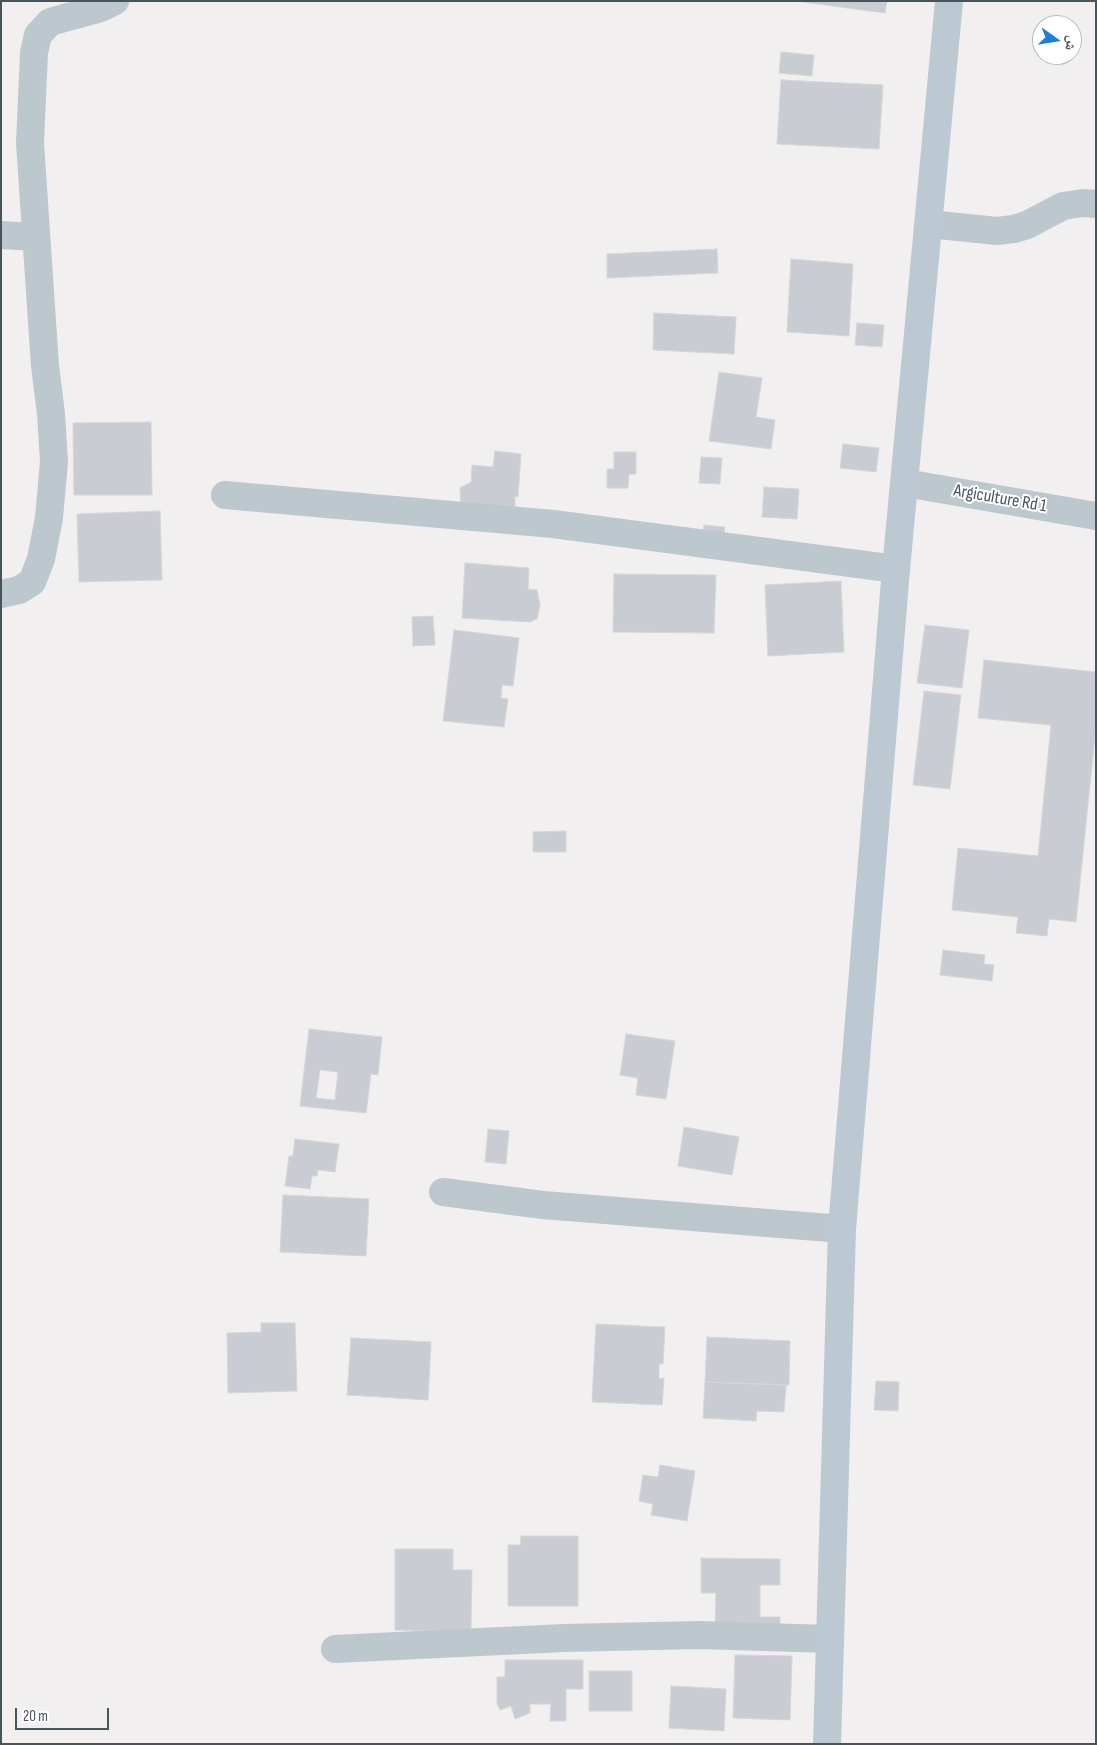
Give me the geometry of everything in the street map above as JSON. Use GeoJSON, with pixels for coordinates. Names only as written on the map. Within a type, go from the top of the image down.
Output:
{"type":"FeatureCollection","features":[{"type":"Feature","properties":{"kind":"street"},"geometry":{"type":"LineString","coordinates":[[1,594],[19,590],[32,582],[41,560],[54,462],[45,366],[30,143],[34,53],[38,35],[50,22],[100,8],[115,1]]}},
{"type":"Feature","properties":{"kind":"street"},"geometry":{"type":"LineString","coordinates":[[827,1744],[842,1229],[896,569],[949,1]]}},
{"type":"Feature","properties":{"kind":"street"},"geometry":{"type":"LineString","coordinates":[[929,224],[997,231],[1014,229],[1027,225],[1064,206],[1096,204]]}},
{"type":"Feature","properties":{"kind":"street"},"geometry":{"type":"LineString","coordinates":[[1,235],[36,237]]}},
{"type":"Feature","properties":{"kind":"street","name":"Argiculture Rd 1"},"geometry":{"type":"LineString","coordinates":[[905,483],[1096,516]]}},
{"type":"Feature","properties":{"kind":"street"},"geometry":{"type":"LineString","coordinates":[[225,495],[553,524],[896,569]]}},
{"type":"Feature","properties":{"kind":"street"},"geometry":{"type":"LineString","coordinates":[[443,1192],[543,1205],[842,1229]]}},
{"type":"Feature","properties":{"kind":"street"},"geometry":{"type":"LineString","coordinates":[[335,1648],[564,1638],[689,1635],[830,1639]]}},
{"type":"Feature","properties":{"kind":"building"},"geometry":{"type":"Polygon","coordinates":[[[795,1],[887,1],[885,13],[795,1]]]}},
{"type":"Feature","properties":{"kind":"building"},"geometry":{"type":"Polygon","coordinates":[[[781,52],[814,55],[812,76],[779,73],[781,52]]]}},
{"type":"Feature","properties":{"kind":"building"},"geometry":{"type":"Polygon","coordinates":[[[781,80],[883,85],[879,149],[777,144],[781,80]]]}},
{"type":"Feature","properties":{"kind":"building"},"geometry":{"type":"Polygon","coordinates":[[[717,249],[718,273],[607,278],[607,254],[717,249]]]}},
{"type":"Feature","properties":{"kind":"building"},"geometry":{"type":"Polygon","coordinates":[[[791,259],[853,264],[849,336],[787,332],[791,259]]]}},
{"type":"Feature","properties":{"kind":"building"},"geometry":{"type":"Polygon","coordinates":[[[654,313],[736,317],[734,354],[653,350],[654,313]]]}},
{"type":"Feature","properties":{"kind":"building"},"geometry":{"type":"Polygon","coordinates":[[[857,323],[884,325],[882,347],[855,345],[857,323]]]}},
{"type":"Feature","properties":{"kind":"building"},"geometry":{"type":"Polygon","coordinates":[[[719,372],[762,378],[756,417],[775,420],[771,449],[709,441],[719,372]]]}},
{"type":"Feature","properties":{"kind":"building"},"geometry":{"type":"Polygon","coordinates":[[[151,422],[152,495],[74,495],[73,423],[151,422]]]}},
{"type":"Feature","properties":{"kind":"building"},"geometry":{"type":"Polygon","coordinates":[[[843,444],[879,448],[876,472],[840,468],[843,444]]]}},
{"type":"Feature","properties":{"kind":"building"},"geometry":{"type":"Polygon","coordinates":[[[495,451],[521,454],[518,497],[515,496],[515,510],[462,522],[460,488],[471,482],[472,465],[493,467],[495,451]]]}},
{"type":"Feature","properties":{"kind":"building"},"geometry":{"type":"Polygon","coordinates":[[[614,452],[636,452],[636,474],[629,474],[628,488],[607,488],[607,469],[614,469],[614,452]]]}},
{"type":"Feature","properties":{"kind":"building"},"geometry":{"type":"Polygon","coordinates":[[[701,457],[722,458],[720,484],[699,483],[701,457]]]}},
{"type":"Feature","properties":{"kind":"building"},"geometry":{"type":"Polygon","coordinates":[[[764,487],[799,489],[797,519],[762,517],[764,487]]]}},
{"type":"Feature","properties":{"kind":"building"},"geometry":{"type":"Polygon","coordinates":[[[160,511],[162,580],[79,582],[77,514],[160,511]]]}},
{"type":"Feature","properties":{"kind":"building"},"geometry":{"type":"Polygon","coordinates":[[[704,525],[725,527],[721,553],[702,551],[704,525]]]}},
{"type":"Feature","properties":{"kind":"building"},"geometry":{"type":"Polygon","coordinates":[[[465,563],[529,568],[528,589],[537,590],[540,605],[537,619],[530,622],[462,618],[465,563]]]}},
{"type":"Feature","properties":{"kind":"building"},"geometry":{"type":"Polygon","coordinates":[[[614,574],[716,575],[714,633],[613,632],[614,574]]]}},
{"type":"Feature","properties":{"kind":"building"},"geometry":{"type":"Polygon","coordinates":[[[841,581],[844,652],[768,656],[765,585],[841,581]]]}},
{"type":"Feature","properties":{"kind":"building"},"geometry":{"type":"Polygon","coordinates":[[[433,616],[435,645],[413,646],[412,617],[433,616]]]}},
{"type":"Feature","properties":{"kind":"building"},"geometry":{"type":"Polygon","coordinates":[[[925,625],[969,630],[962,688],[917,683],[925,625]]]}},
{"type":"Feature","properties":{"kind":"building"},"geometry":{"type":"Polygon","coordinates":[[[454,630],[519,638],[513,686],[502,685],[501,698],[508,699],[504,727],[443,721],[454,630]]]}},
{"type":"Feature","properties":{"kind":"building"},"geometry":{"type":"Polygon","coordinates":[[[984,660],[1096,672],[1096,726],[1076,922],[1049,919],[1047,936],[1016,933],[1018,917],[952,910],[958,848],[1038,856],[1051,725],[978,718],[984,660]]]}},
{"type":"Feature","properties":{"kind":"building"},"geometry":{"type":"Polygon","coordinates":[[[924,691],[961,695],[950,789],[913,785],[924,691]]]}},
{"type":"Feature","properties":{"kind":"building"},"geometry":{"type":"Polygon","coordinates":[[[566,831],[566,852],[533,852],[533,832],[566,831]]]}},
{"type":"Feature","properties":{"kind":"building"},"geometry":{"type":"Polygon","coordinates":[[[943,950],[985,955],[984,964],[994,965],[992,981],[940,975],[943,950]]]}},
{"type":"Feature","properties":{"kind":"building"},"geometry":{"type":"Polygon","coordinates":[[[309,1029],[382,1037],[378,1075],[371,1074],[366,1113],[300,1106],[309,1029]]]}},
{"type":"Feature","properties":{"kind":"building"},"geometry":{"type":"Polygon","coordinates":[[[626,1034],[675,1041],[666,1099],[636,1095],[638,1078],[620,1075],[626,1034]]]}},
{"type":"Feature","properties":{"kind":"building"},"geometry":{"type":"Polygon","coordinates":[[[320,1070],[338,1072],[335,1100],[316,1098],[320,1070]]]}},
{"type":"Feature","properties":{"kind":"building"},"geometry":{"type":"Polygon","coordinates":[[[684,1127],[739,1137],[732,1175],[678,1166],[684,1127]]]}},
{"type":"Feature","properties":{"kind":"building"},"geometry":{"type":"Polygon","coordinates":[[[488,1129],[509,1131],[506,1164],[485,1162],[488,1129]]]}},
{"type":"Feature","properties":{"kind":"building"},"geometry":{"type":"Polygon","coordinates":[[[295,1139],[339,1144],[335,1172],[318,1170],[317,1176],[312,1176],[310,1189],[285,1186],[289,1156],[293,1156],[295,1139]]]}},
{"type":"Feature","properties":{"kind":"building"},"geometry":{"type":"Polygon","coordinates":[[[283,1195],[369,1199],[366,1256],[280,1252],[283,1195]]]}},
{"type":"Feature","properties":{"kind":"building"},"geometry":{"type":"Polygon","coordinates":[[[261,1323],[295,1323],[297,1391],[228,1393],[227,1333],[261,1332],[261,1323]]]}},
{"type":"Feature","properties":{"kind":"building"},"geometry":{"type":"Polygon","coordinates":[[[596,1324],[665,1327],[663,1364],[659,1364],[659,1379],[664,1378],[662,1405],[592,1402],[596,1324]]]}},
{"type":"Feature","properties":{"kind":"building"},"geometry":{"type":"Polygon","coordinates":[[[707,1337],[790,1341],[789,1385],[705,1382],[707,1337]]]}},
{"type":"Feature","properties":{"kind":"building"},"geometry":{"type":"Polygon","coordinates":[[[351,1338],[431,1342],[428,1400],[347,1395],[351,1338]]]}},
{"type":"Feature","properties":{"kind":"building"},"geometry":{"type":"Polygon","coordinates":[[[876,1381],[899,1382],[898,1411],[874,1410],[876,1381]]]}},
{"type":"Feature","properties":{"kind":"building"},"geometry":{"type":"Polygon","coordinates":[[[705,1382],[786,1385],[784,1412],[757,1411],[756,1421],[703,1418],[705,1382]]]}},
{"type":"Feature","properties":{"kind":"building"},"geometry":{"type":"Polygon","coordinates":[[[660,1465],[695,1471],[687,1521],[651,1515],[653,1504],[639,1501],[643,1475],[658,1477],[660,1465]]]}},
{"type":"Feature","properties":{"kind":"building"},"geometry":{"type":"Polygon","coordinates":[[[521,1536],[578,1536],[578,1606],[508,1606],[508,1545],[520,1545],[521,1536]]]}},
{"type":"Feature","properties":{"kind":"building"},"geometry":{"type":"Polygon","coordinates":[[[395,1549],[453,1549],[453,1570],[472,1570],[471,1631],[395,1630],[395,1549]]]}},
{"type":"Feature","properties":{"kind":"building"},"geometry":{"type":"Polygon","coordinates":[[[701,1558],[780,1559],[780,1585],[760,1585],[760,1617],[780,1617],[780,1630],[715,1629],[716,1593],[701,1593],[701,1558]]]}},
{"type":"Feature","properties":{"kind":"building"},"geometry":{"type":"Polygon","coordinates":[[[735,1655],[792,1656],[790,1720],[733,1718],[735,1655]]]}},
{"type":"Feature","properties":{"kind":"building"},"geometry":{"type":"Polygon","coordinates":[[[505,1660],[583,1660],[583,1689],[566,1689],[566,1721],[550,1721],[551,1704],[530,1704],[530,1713],[515,1719],[511,1706],[500,1710],[497,1704],[497,1677],[505,1677],[505,1660]]]}},
{"type":"Feature","properties":{"kind":"building"},"geometry":{"type":"Polygon","coordinates":[[[589,1671],[632,1671],[632,1711],[589,1711],[589,1671]]]}},
{"type":"Feature","properties":{"kind":"building"},"geometry":{"type":"Polygon","coordinates":[[[671,1686],[726,1689],[724,1731],[669,1728],[671,1686]]]}}]}
